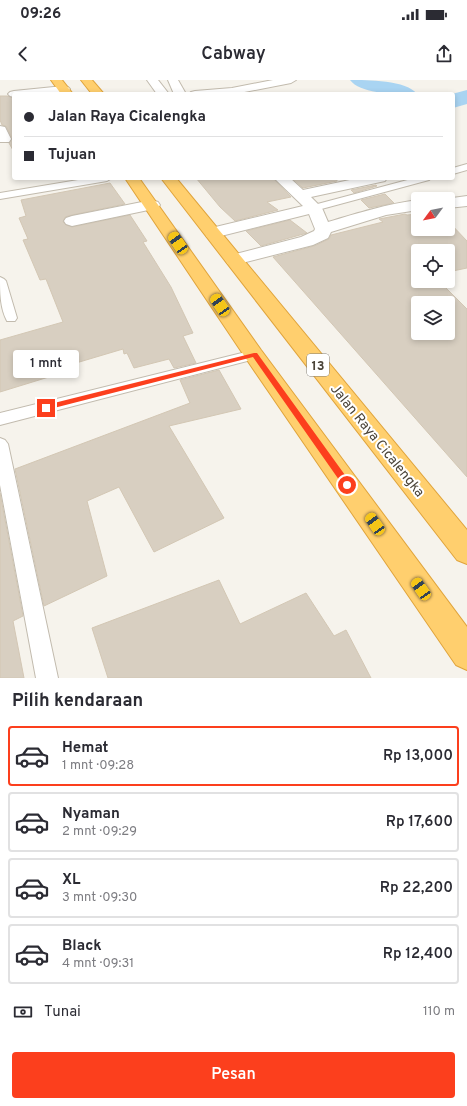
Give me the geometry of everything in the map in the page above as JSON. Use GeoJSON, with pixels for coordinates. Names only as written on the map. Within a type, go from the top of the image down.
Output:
{"type":"FeatureCollection","features":[{"type":"Feature","properties":{"kind":"highway"},"geometry":{"type":"LineString","coordinates":[[86,80],[96,92]]}},
{"type":"Feature","properties":{"kind":"highway"},"geometry":{"type":"LineString","coordinates":[[133,180],[254,355],[467,654]]}},
{"type":"Feature","properties":{"kind":"highway","name":"Jalan Raya Cicalengka"},"geometry":{"type":"LineString","coordinates":[[170,180],[467,551]]}},
{"type":"Feature","properties":{"kind":"street"},"geometry":{"type":"LineString","coordinates":[[152,80],[161,92]]}},
{"type":"Feature","properties":{"kind":"street"},"geometry":{"type":"LineString","coordinates":[[173,80],[179,92]]}},
{"type":"Feature","properties":{"kind":"street"},"geometry":{"type":"LineString","coordinates":[[220,92],[291,80]]}},
{"type":"Feature","properties":{"kind":"street"},"geometry":{"type":"LineString","coordinates":[[30,92],[62,88]]}},
{"type":"Feature","properties":{"kind":"street"},"geometry":{"type":"LineString","coordinates":[[0,96],[12,94]]}},
{"type":"Feature","properties":{"kind":"street"},"geometry":{"type":"LineString","coordinates":[[283,180],[314,208],[323,229]]}},
{"type":"Feature","properties":{"kind":"street"},"geometry":{"type":"LineString","coordinates":[[301,195],[371,180]]}},
{"type":"Feature","properties":{"kind":"street"},"geometry":{"type":"LineString","coordinates":[[455,202],[467,201]]}},
{"type":"Feature","properties":{"kind":"street"},"geometry":{"type":"LineString","coordinates":[[72,221],[152,205]]}},
{"type":"Feature","properties":{"kind":"street"},"geometry":{"type":"LineString","coordinates":[[234,260],[307,242],[320,235],[323,229],[375,213],[411,206]]}},
{"type":"Feature","properties":{"kind":"street"},"geometry":{"type":"LineString","coordinates":[[213,233],[314,208]]}},
{"type":"Feature","properties":{"kind":"lane"},"geometry":{"type":"LineString","coordinates":[[455,170],[467,167]]}},
{"type":"Feature","properties":{"kind":"lane"},"geometry":{"type":"LineString","coordinates":[[0,196],[95,180]]}},
{"type":"Feature","properties":{"kind":"lane"},"geometry":{"type":"LineString","coordinates":[[314,208],[419,180]]}},
{"type":"Feature","properties":{"kind":"lane"},"geometry":{"type":"LineString","coordinates":[[0,281],[11,318]]}},
{"type":"Feature","properties":{"kind":"lane"},"geometry":{"type":"LineString","coordinates":[[0,419],[254,355]]}},
{"type":"Feature","properties":{"kind":"lane"},"geometry":{"type":"LineString","coordinates":[[0,444],[48,678]]}},
{"type":"Feature","properties":{"kind":"building"},"geometry":{"type":"Polygon","coordinates":[[[0,96],[12,97],[12,138],[6,126],[2,125],[0,120],[0,96]]]}},
{"type":"Feature","properties":{"kind":"building"},"geometry":{"type":"Polygon","coordinates":[[[12,138],[12,148],[9,143],[12,138]]]}},
{"type":"Feature","properties":{"kind":"building"},"geometry":{"type":"Polygon","coordinates":[[[198,180],[275,180],[291,197],[267,202],[278,210],[235,221],[220,207],[198,180]]]}},
{"type":"Feature","properties":{"kind":"building"},"geometry":{"type":"Polygon","coordinates":[[[294,180],[337,180],[337,181],[303,188],[294,180]]]}},
{"type":"Feature","properties":{"kind":"building"},"geometry":{"type":"Polygon","coordinates":[[[110,183],[125,204],[65,217],[63,222],[72,227],[130,215],[147,241],[143,242],[171,287],[193,333],[183,336],[196,363],[174,368],[169,359],[134,368],[127,353],[124,354],[123,349],[76,363],[78,368],[0,392],[0,340],[63,322],[46,279],[40,280],[23,240],[28,239],[19,218],[26,216],[21,200],[110,183]]]}},
{"type":"Feature","properties":{"kind":"building"},"geometry":{"type":"Polygon","coordinates":[[[377,186],[354,193],[351,190],[377,186]]]}},
{"type":"Feature","properties":{"kind":"building"},"geometry":{"type":"Polygon","coordinates":[[[385,194],[394,203],[369,208],[361,200],[385,194]]]}},
{"type":"Feature","properties":{"kind":"building"},"geometry":{"type":"Polygon","coordinates":[[[405,214],[411,215],[411,236],[455,236],[455,228],[467,241],[467,268],[455,271],[455,244],[411,244],[411,288],[446,288],[454,296],[411,296],[411,340],[455,340],[455,297],[467,309],[467,477],[273,257],[314,246],[329,239],[331,235],[383,222],[379,219],[405,214]]]}},
{"type":"Feature","properties":{"kind":"building"},"geometry":{"type":"Polygon","coordinates":[[[290,220],[307,233],[261,246],[246,231],[290,220]]]}},
{"type":"Feature","properties":{"kind":"building"},"geometry":{"type":"Polygon","coordinates":[[[219,370],[241,409],[169,426],[224,518],[154,552],[119,487],[87,501],[107,576],[44,606],[15,469],[190,403],[180,380],[219,370]]]}},
{"type":"Feature","properties":{"kind":"building"},"geometry":{"type":"Polygon","coordinates":[[[0,493],[23,616],[13,621],[24,678],[0,678],[0,493]]]}},
{"type":"Feature","properties":{"kind":"building"},"geometry":{"type":"Polygon","coordinates":[[[219,580],[240,624],[306,593],[334,636],[346,630],[371,678],[108,678],[92,628],[219,580]]]}},
{"type":"Feature","properties":{"kind":"waterway"},"geometry":{"type":"LineString","coordinates":[[361,80],[400,92]]}},
{"type":"Feature","properties":{"kind":"waterway"},"geometry":{"type":"LineString","coordinates":[[455,100],[467,97]]}},
{"type":"Feature","properties":{"kind":"route"},"geometry":{"type":"LineString","coordinates":[[46,408],[254,355],[347,485]]}}]}
